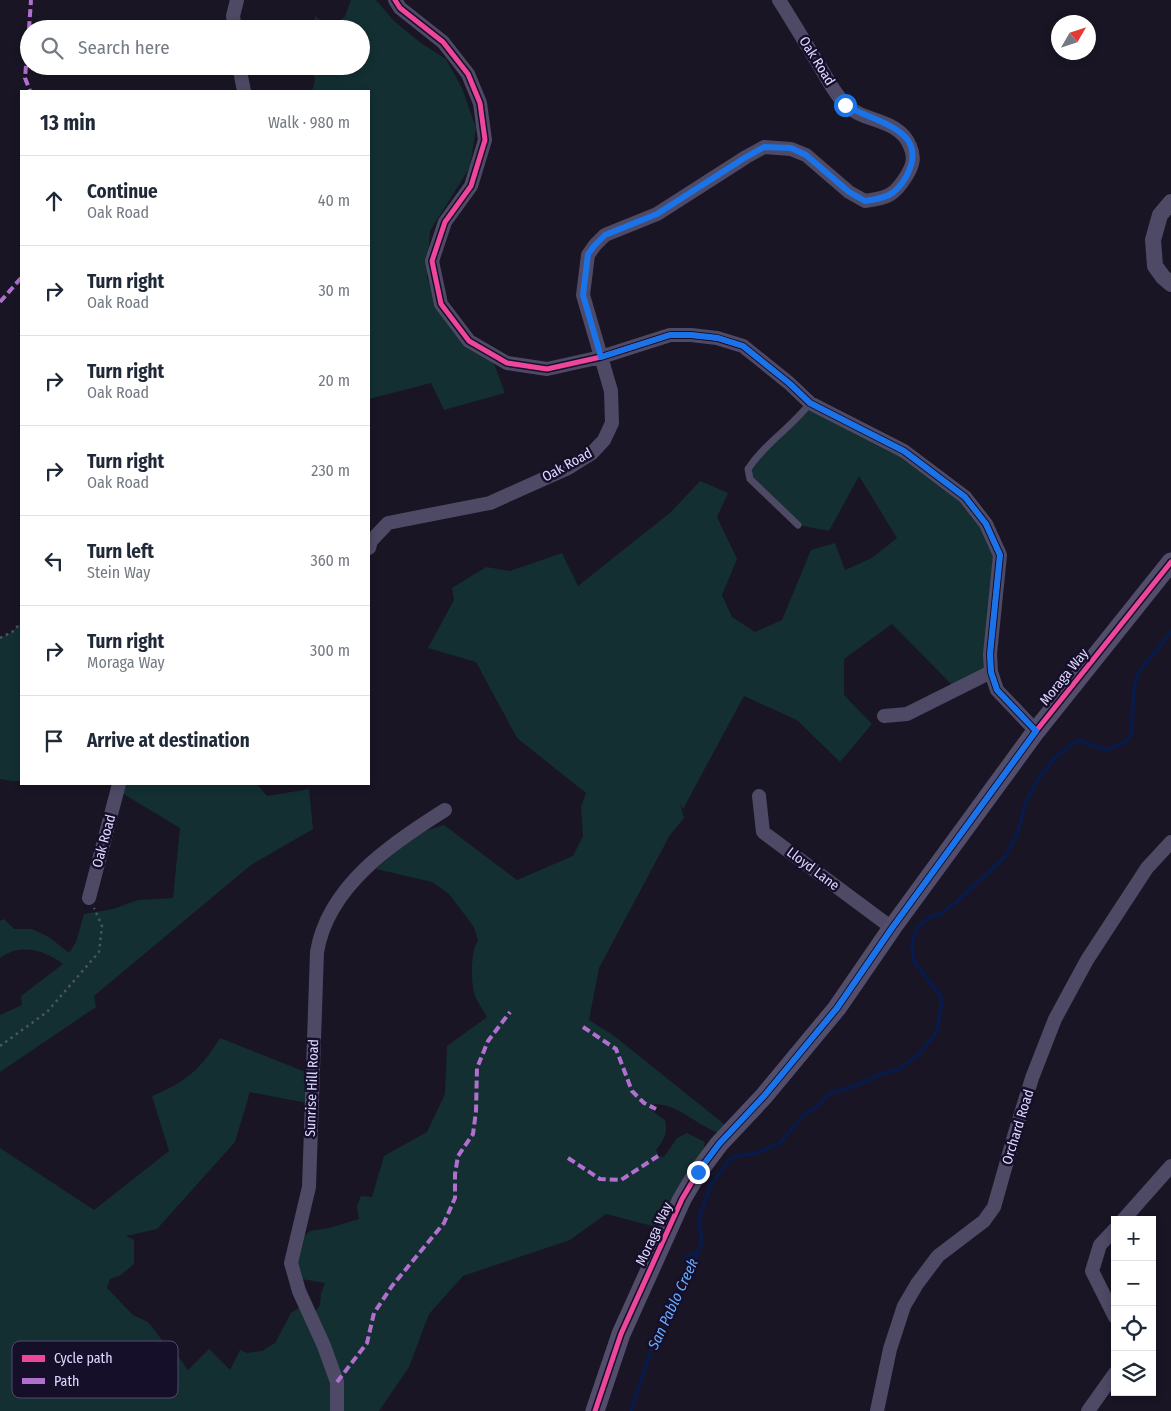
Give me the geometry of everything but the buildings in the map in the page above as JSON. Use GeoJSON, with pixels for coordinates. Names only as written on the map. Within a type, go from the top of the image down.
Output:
{"type":"FeatureCollection","features":[{"type":"Feature","properties":{"kind":"main road","name":"Moraga Way"},"geometry":{"type":"LineString","coordinates":[[595,1411],[621,1334],[682,1199],[698,1172],[719,1144],[764,1096],[837,1008],[892,928],[1036,731],[1171,562]]}},
{"type":"Feature","properties":{"kind":"street"},"geometry":{"type":"LineString","coordinates":[[233,20],[237,0]]}},
{"type":"Feature","properties":{"kind":"street"},"geometry":{"type":"LineString","coordinates":[[395,0],[400,8],[443,42],[468,74],[480,103],[484,140],[471,186],[445,222],[432,261],[441,304],[469,341],[507,363],[548,369],[601,357],[670,335],[718,338],[743,346],[789,383],[810,403],[904,451],[965,497],[986,524],[1000,555],[990,646],[991,672],[997,690],[1036,731]]}},
{"type":"Feature","properties":{"kind":"street","name":"Oak Road"},"geometry":{"type":"LineString","coordinates":[[370,544],[388,523],[490,503],[568,468],[592,453],[604,440],[612,423],[611,391],[583,295],[588,254],[605,235],[657,214],[764,147],[791,148],[806,155],[849,192],[865,201],[888,197],[900,187],[911,168],[914,155],[908,139],[894,127],[860,114],[845,105],[779,0]]}},
{"type":"Feature","properties":{"kind":"street"},"geometry":{"type":"LineString","coordinates":[[241,75],[244,90]]}},
{"type":"Feature","properties":{"kind":"street"},"geometry":{"type":"LineString","coordinates":[[1171,202],[1160,214],[1153,240],[1155,266],[1171,284]]}},
{"type":"Feature","properties":{"kind":"street"},"geometry":{"type":"LineString","coordinates":[[884,716],[907,714],[991,672]]}},
{"type":"Feature","properties":{"kind":"street","name":"Oak Road"},"geometry":{"type":"LineString","coordinates":[[89,898],[119,785]]}},
{"type":"Feature","properties":{"kind":"street","name":"Lloyd Lane"},"geometry":{"type":"LineString","coordinates":[[759,796],[763,832],[892,928]]}},
{"type":"Feature","properties":{"kind":"street","name":"Sunrise Hill Road"},"geometry":{"type":"LineString","coordinates":[[337,1411],[337,1382],[324,1346],[299,1291],[291,1263],[309,1187],[317,952],[320,936],[329,916],[348,888],[372,862],[401,838],[445,810]]}},
{"type":"Feature","properties":{"kind":"street","name":"Orchard Road"},"geometry":{"type":"LineString","coordinates":[[877,1411],[890,1349],[904,1306],[917,1284],[938,1256],[984,1221],[994,1208],[1032,1078],[1056,1019],[1092,952],[1147,868],[1171,842]]}},
{"type":"Feature","properties":{"kind":"street"},"geometry":{"type":"LineString","coordinates":[[1127,1216],[1171,1166]]}},
{"type":"Feature","properties":{"kind":"street"},"geometry":{"type":"LineString","coordinates":[[1111,1233],[1100,1245],[1092,1271],[1111,1309]]}},
{"type":"Feature","properties":{"kind":"street"},"geometry":{"type":"LineString","coordinates":[[1088,1411],[1111,1379]]}},
{"type":"Feature","properties":{"kind":"lane"},"geometry":{"type":"LineString","coordinates":[[798,526],[750,479],[748,469],[757,455],[799,418],[810,403]]}},
{"type":"Feature","properties":{"kind":"path"},"geometry":{"type":"LineString","coordinates":[[0,638],[12,632],[20,624]]}},
{"type":"Feature","properties":{"kind":"path"},"geometry":{"type":"LineString","coordinates":[[0,1046],[47,1012],[100,952],[102,926],[89,898]]}},
{"type":"Feature","properties":{"kind":"green space"},"geometry":{"type":"Polygon","coordinates":[[[351,0],[376,0],[394,21],[421,43],[446,59],[462,88],[476,128],[470,167],[430,231],[427,277],[437,307],[493,361],[505,393],[444,410],[431,383],[370,399],[370,90],[312,90],[315,79],[313,75],[370,75],[370,20],[341,20],[345,16],[351,0]]]}},
{"type":"Feature","properties":{"kind":"green space"},"geometry":{"type":"Polygon","coordinates":[[[810,403],[833,413],[965,497],[1000,555],[991,672],[956,689],[892,624],[844,659],[844,695],[872,724],[840,762],[797,720],[744,696],[683,809],[680,803],[684,818],[670,835],[599,968],[589,1020],[613,1035],[729,1128],[719,1133],[710,1130],[668,1106],[659,1104],[649,1105],[655,1113],[665,1120],[665,1136],[656,1150],[659,1156],[664,1157],[677,1138],[687,1133],[705,1142],[703,1153],[668,1230],[606,1214],[570,1240],[463,1276],[429,1314],[409,1367],[379,1411],[0,1411],[0,1148],[94,1210],[169,1151],[152,1096],[164,1091],[192,1073],[206,1058],[220,1038],[313,1075],[312,1104],[250,1092],[235,1142],[157,1229],[126,1236],[134,1240],[134,1264],[121,1275],[110,1279],[107,1288],[133,1315],[148,1322],[163,1341],[12,1341],[12,1398],[178,1398],[178,1356],[188,1370],[209,1349],[230,1370],[240,1350],[247,1353],[262,1351],[275,1343],[291,1313],[305,1304],[311,1317],[320,1305],[321,1293],[325,1283],[296,1278],[296,1243],[310,1231],[329,1228],[359,1219],[357,1206],[361,1196],[372,1197],[384,1156],[427,1132],[445,1094],[447,1046],[487,1017],[475,996],[473,984],[472,959],[475,945],[478,941],[474,927],[449,894],[432,882],[376,869],[416,834],[444,825],[517,880],[573,856],[583,836],[581,807],[586,793],[517,738],[476,662],[428,648],[454,600],[452,588],[486,567],[510,571],[562,553],[578,586],[671,512],[700,481],[728,493],[717,517],[737,559],[722,595],[732,617],[755,632],[782,620],[811,550],[835,543],[845,570],[872,558],[897,538],[859,476],[829,531],[798,525],[750,479],[748,469],[810,403]]]}},
{"type":"Feature","properties":{"kind":"green space"},"geometry":{"type":"Polygon","coordinates":[[[20,624],[20,781],[0,779],[0,638],[12,632],[20,624]]]}},
{"type":"Feature","properties":{"kind":"green space"},"geometry":{"type":"Polygon","coordinates":[[[119,785],[258,785],[267,796],[309,789],[313,829],[251,865],[94,996],[96,1007],[0,1072],[0,1015],[22,1005],[21,996],[63,964],[48,955],[32,950],[8,953],[0,958],[0,921],[4,919],[14,929],[32,929],[49,937],[69,953],[76,942],[84,914],[113,909],[138,900],[173,898],[180,828],[117,790],[119,785]]]}},
{"type":"Feature","properties":{"kind":"waterway","name":"San Pablo Creek"},"geometry":{"type":"LineString","coordinates":[[631,1411],[653,1344],[684,1285],[702,1242],[699,1218],[711,1184],[732,1157],[756,1153],[779,1144],[806,1113],[817,1107],[830,1093],[857,1085],[883,1073],[898,1070],[918,1055],[937,1032],[941,1006],[941,997],[914,961],[912,943],[918,926],[928,918],[942,913],[954,904],[1005,857],[1018,832],[1025,804],[1036,782],[1052,761],[1079,740],[1106,750],[1124,743],[1131,735],[1134,688],[1138,673],[1171,632]]}},
{"type":"Feature","properties":{"kind":"waterway"},"geometry":{"type":"LineString","coordinates":[[684,1258],[697,1253]]}},
{"type":"Feature","properties":{"kind":"marked path"},"geometry":{"type":"LineString","coordinates":[[30,20],[31,0]]}},
{"type":"Feature","properties":{"kind":"marked path"},"geometry":{"type":"LineString","coordinates":[[25,75],[30,90]]}},
{"type":"Feature","properties":{"kind":"marked path"},"geometry":{"type":"LineString","coordinates":[[0,302],[20,279]]}},
{"type":"Feature","properties":{"kind":"marked path"},"geometry":{"type":"LineString","coordinates":[[337,1382],[367,1343],[374,1313],[392,1286],[444,1223],[455,1198],[455,1174],[458,1156],[473,1134],[476,1111],[477,1068],[488,1041],[510,1012]]}},
{"type":"Feature","properties":{"kind":"marked path"},"geometry":{"type":"LineString","coordinates":[[583,1027],[616,1049],[632,1091],[644,1103],[656,1109]]}},
{"type":"Feature","properties":{"kind":"marked path"},"geometry":{"type":"LineString","coordinates":[[568,1158],[600,1179],[621,1180],[658,1156]]}},
{"type":"Feature","properties":{"kind":"cycle path"},"geometry":{"type":"LineString","coordinates":[[395,0],[400,8],[443,42],[468,74],[480,103],[485,140],[471,186],[445,222],[432,261],[441,304],[469,341],[507,363],[547,369],[601,357],[670,335],[717,338],[743,346],[789,383],[810,403],[904,451],[965,497],[986,524],[1000,555],[990,654],[991,672],[997,690],[1036,731]]}},
{"type":"Feature","properties":{"kind":"cycle path"},"geometry":{"type":"LineString","coordinates":[[595,1411],[621,1334],[682,1199],[698,1172],[719,1144],[764,1096],[837,1008],[892,928],[1036,731],[1171,562]]}},
{"type":"Feature","properties":{"kind":"route"},"geometry":{"type":"LineString","coordinates":[[698,1172],[719,1144],[764,1096],[837,1008],[892,928],[1036,731],[997,690],[991,672],[990,654],[993,613],[1000,555],[986,524],[965,497],[904,451],[833,413],[810,403],[765,362],[743,346],[718,338],[670,335],[601,357],[583,295],[588,254],[605,235],[657,214],[764,147],[791,148],[806,155],[849,192],[865,201],[888,197],[900,187],[911,168],[914,155],[908,139],[894,127],[860,114],[845,105]]}}]}
